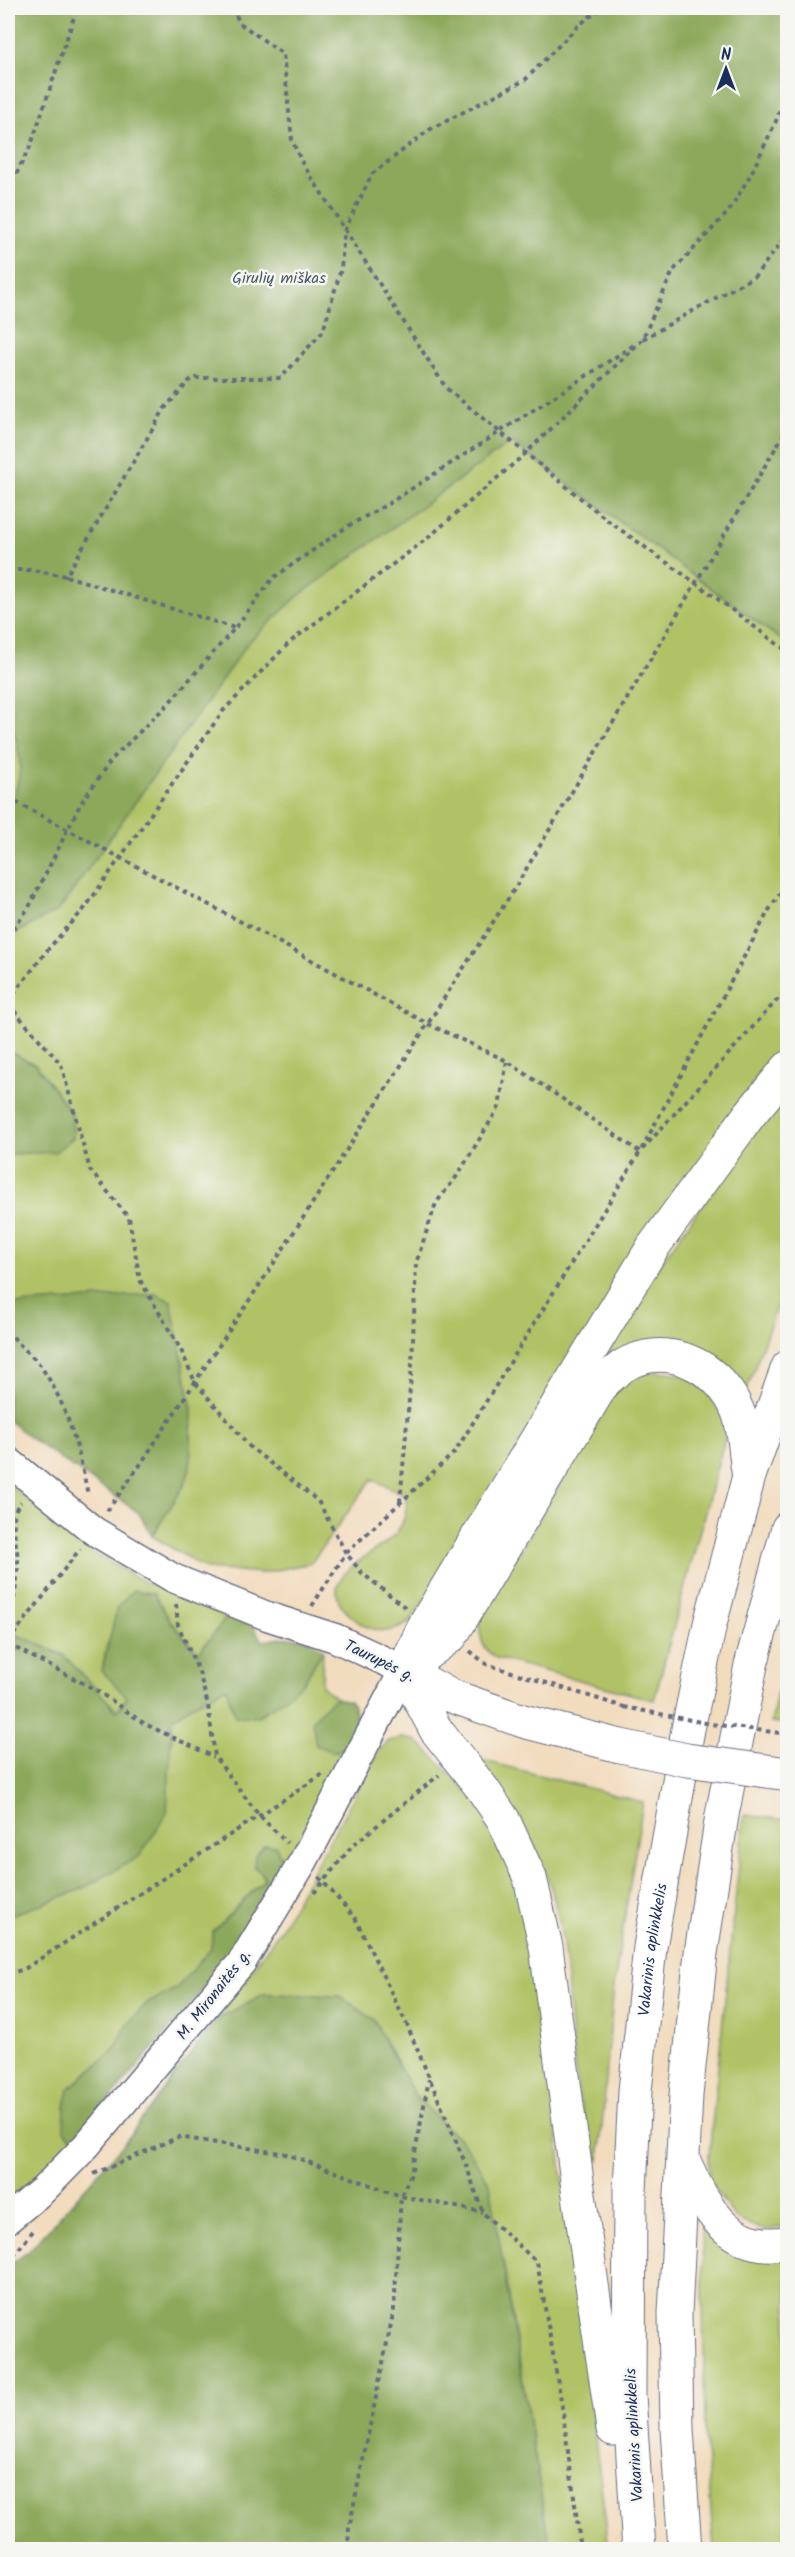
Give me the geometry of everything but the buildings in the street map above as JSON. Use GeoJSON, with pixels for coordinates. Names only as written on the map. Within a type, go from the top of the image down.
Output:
{"type":"FeatureCollection","features":[{"type":"Feature","properties":{"kind":"main road"},"geometry":{"type":"LineString","coordinates":[[438,1629],[653,1247],[750,1114],[788,1068]]}},
{"type":"Feature","properties":{"kind":"main road"},"geometry":{"type":"LineString","coordinates":[[639,2540],[611,2423],[546,1947],[530,1878],[503,1819],[436,1730],[404,1670],[438,1629],[603,1383],[633,1360],[664,1355],[696,1364],[712,1374],[722,1385],[738,1413],[749,1476]]}},
{"type":"Feature","properties":{"kind":"main road","name":"Vakarinis aplinkkelis"},"geometry":{"type":"LineString","coordinates":[[639,2540],[629,2395],[630,2190],[636,2091],[650,1947],[688,1729],[710,1624],[749,1476],[788,1367]]}},
{"type":"Feature","properties":{"kind":"main road"},"geometry":{"type":"LineString","coordinates":[[685,2550],[678,2429],[675,2314],[686,2095],[700,1965],[722,1815],[751,1665],[788,1528]]}},
{"type":"Feature","properties":{"kind":"main road","name":"Taurupės g."},"geometry":{"type":"LineString","coordinates":[[404,1670],[450,1695],[523,1721],[616,1745],[687,1760],[788,1774]]}},
{"type":"Feature","properties":{"kind":"main road"},"geometry":{"type":"LineString","coordinates":[[683,2159],[701,2198],[719,2222],[732,2233],[763,2244],[788,2242]]}},
{"type":"Feature","properties":{"kind":"street","name":"Taurupės g."},"geometry":{"type":"LineString","coordinates":[[8,1461],[27,1496],[94,1530],[173,1578],[335,1638],[404,1670]]}},
{"type":"Feature","properties":{"kind":"street","name":"M. Mironaitės g."},"geometry":{"type":"LineString","coordinates":[[8,2219],[43,2190],[86,2146],[234,1971],[304,1860],[404,1670]]}},
{"type":"Feature","properties":{"kind":"path"},"geometry":{"type":"LineString","coordinates":[[8,190],[31,145],[63,56],[77,8]]}},
{"type":"Feature","properties":{"kind":"path"},"geometry":{"type":"LineString","coordinates":[[231,8],[241,24],[282,54],[292,140],[301,161],[446,387],[611,523],[788,652]]}},
{"type":"Feature","properties":{"kind":"path"},"geometry":{"type":"LineString","coordinates":[[66,576],[165,408],[192,378],[281,378],[322,331],[341,269],[344,231],[372,174],[429,130],[525,80],[578,26],[601,8]]}},
{"type":"Feature","properties":{"kind":"path"},"geometry":{"type":"LineString","coordinates":[[788,87],[776,121],[751,174],[729,211],[673,272],[642,340],[525,454],[429,537],[290,642],[223,711],[122,858],[85,908],[49,948],[8,1002],[61,1064],[90,1170],[129,1218],[140,1280],[181,1350],[195,1382],[250,1447],[318,1501],[346,1553],[369,1580],[486,1664],[624,1707],[711,1724],[788,1734]]}},
{"type":"Feature","properties":{"kind":"path"},"geometry":{"type":"LineString","coordinates":[[8,936],[29,907],[81,803],[112,759],[167,705],[236,628],[273,578],[348,526],[642,340],[755,276],[788,234]]}},
{"type":"Feature","properties":{"kind":"path"},"geometry":{"type":"LineString","coordinates":[[304,1860],[258,1814],[215,1757],[144,1724],[96,1690],[8,1643],[94,1530],[195,1382],[429,1024],[515,888],[788,427]]}},
{"type":"Feature","properties":{"kind":"path"},"geometry":{"type":"LineString","coordinates":[[8,570],[30,570],[66,576],[236,628]]}},
{"type":"Feature","properties":{"kind":"path"},"geometry":{"type":"LineString","coordinates":[[8,798],[429,1024],[507,1061],[640,1152]]}},
{"type":"Feature","properties":{"kind":"path"},"geometry":{"type":"LineString","coordinates":[[299,1626],[346,1553],[454,1452],[640,1152],[769,910],[788,881]]}},
{"type":"Feature","properties":{"kind":"path"},"geometry":{"type":"LineString","coordinates":[[640,1152],[788,988]]}},
{"type":"Feature","properties":{"kind":"path"},"geometry":{"type":"LineString","coordinates":[[400,1504],[412,1365],[416,1263],[436,1203],[458,1176],[499,1107],[507,1061]]}},
{"type":"Feature","properties":{"kind":"path"},"geometry":{"type":"LineString","coordinates":[[8,1329],[38,1364],[59,1398],[81,1458],[94,1530]]}},
{"type":"Feature","properties":{"kind":"path"},"geometry":{"type":"LineString","coordinates":[[8,1504],[27,1496]]}},
{"type":"Feature","properties":{"kind":"path"},"geometry":{"type":"LineString","coordinates":[[8,1635],[19,1564],[14,1521],[27,1496]]}},
{"type":"Feature","properties":{"kind":"path"},"geometry":{"type":"LineString","coordinates":[[173,1578],[178,1625],[199,1672],[208,1705],[215,1757]]}},
{"type":"Feature","properties":{"kind":"path"},"geometry":{"type":"LineString","coordinates":[[459,1759],[352,1846],[323,1881],[355,1918],[407,2025],[466,2165],[483,2212],[537,2262],[562,2406],[581,2550]]}},
{"type":"Feature","properties":{"kind":"path"},"geometry":{"type":"LineString","coordinates":[[8,1975],[26,1968],[325,1772]]}},
{"type":"Feature","properties":{"kind":"path"},"geometry":{"type":"LineString","coordinates":[[348,2550],[349,2528],[394,2309],[401,2196],[411,2174],[429,2078]]}},
{"type":"Feature","properties":{"kind":"path"},"geometry":{"type":"LineString","coordinates":[[93,2174],[179,2137],[286,2154],[401,2196],[483,2212]]}},
{"type":"Feature","properties":{"kind":"green space","name":"Girulių miškas"},"geometry":{"type":"Polygon","coordinates":[[[8,8],[787,8],[787,644],[511,442],[298,596],[247,644],[59,910],[8,937],[8,806],[18,782],[20,761],[8,713],[8,8]]]}},
{"type":"Feature","properties":{"kind":"green space"},"geometry":{"type":"Polygon","coordinates":[[[511,442],[787,644],[787,1054],[410,1622],[394,1630],[381,1631],[363,1625],[348,1614],[338,1598],[338,1586],[352,1566],[396,1533],[405,1515],[406,1495],[372,1479],[311,1563],[263,1573],[206,1569],[152,1536],[185,1484],[190,1467],[192,1409],[155,1294],[8,1305],[8,1154],[55,1152],[72,1113],[36,1065],[8,1051],[8,937],[59,910],[247,644],[298,596],[511,442]]]}},
{"type":"Feature","properties":{"kind":"green space"},"geometry":{"type":"Polygon","coordinates":[[[8,713],[19,750],[20,772],[8,806],[8,713]]]}},
{"type":"Feature","properties":{"kind":"green space"},"geometry":{"type":"Polygon","coordinates":[[[8,1051],[36,1065],[72,1114],[73,1138],[55,1152],[8,1154],[8,1051]]]}},
{"type":"Feature","properties":{"kind":"green space"},"geometry":{"type":"Polygon","coordinates":[[[787,1094],[787,1278],[745,1395],[722,1365],[600,1367],[659,1265],[755,1132],[787,1094]]]}},
{"type":"Feature","properties":{"kind":"green space"},"geometry":{"type":"Polygon","coordinates":[[[155,1294],[171,1301],[192,1409],[190,1467],[185,1484],[152,1536],[139,1513],[30,1438],[8,1420],[8,1305],[155,1294]]]}},
{"type":"Feature","properties":{"kind":"green space"},"geometry":{"type":"Polygon","coordinates":[[[650,1372],[685,1375],[713,1395],[728,1427],[654,1700],[496,1658],[482,1642],[479,1620],[618,1387],[650,1372]]]}},
{"type":"Feature","properties":{"kind":"green space"},"geometry":{"type":"Polygon","coordinates":[[[8,1484],[93,1553],[143,1581],[228,1616],[199,1654],[171,1622],[154,1594],[107,1644],[102,1671],[128,1697],[117,1711],[63,1655],[8,1631],[8,1484]]]}},
{"type":"Feature","properties":{"kind":"green space"},"geometry":{"type":"Polygon","coordinates":[[[133,1590],[154,1594],[171,1622],[198,1653],[228,1616],[253,1626],[263,1641],[301,1638],[323,1650],[303,1683],[256,1717],[235,1716],[226,1687],[172,1719],[167,1813],[140,1856],[80,1890],[8,1916],[8,1631],[63,1655],[117,1711],[127,1697],[102,1671],[117,1608],[133,1590]]]}},
{"type":"Feature","properties":{"kind":"green space"},"geometry":{"type":"Polygon","coordinates":[[[787,1645],[788,1724],[771,1722],[787,1645]]]}},
{"type":"Feature","properties":{"kind":"green space"},"geometry":{"type":"Polygon","coordinates":[[[323,1650],[322,1686],[336,1698],[325,1706],[332,1752],[345,1748],[292,1866],[280,1856],[275,1846],[264,1845],[255,1856],[264,1880],[213,1931],[211,1948],[177,1988],[146,2004],[127,2025],[115,2049],[69,2089],[75,2141],[8,2205],[8,1916],[80,1890],[172,1743],[172,1719],[226,1687],[257,1717],[303,1683],[323,1650]]]}},
{"type":"Feature","properties":{"kind":"green space"},"geometry":{"type":"Polygon","coordinates":[[[336,1698],[350,1701],[356,1719],[354,1730],[345,1748],[332,1752],[316,1745],[312,1721],[325,1706],[336,1698]]]}},
{"type":"Feature","properties":{"kind":"green space"},"geometry":{"type":"Polygon","coordinates":[[[402,1738],[415,1740],[424,1747],[475,1799],[503,1840],[535,1955],[609,2549],[550,2549],[504,2265],[467,2147],[415,2096],[373,2019],[340,1996],[263,1994],[215,2021],[278,1933],[380,1750],[389,1741],[402,1738]]]}},
{"type":"Feature","properties":{"kind":"green space"},"geometry":{"type":"Polygon","coordinates":[[[477,1759],[643,1802],[614,1985],[599,2162],[579,2097],[565,1957],[555,1902],[541,1860],[525,1829],[477,1759]]]}},
{"type":"Feature","properties":{"kind":"green space"},"geometry":{"type":"Polygon","coordinates":[[[744,1815],[787,1820],[787,2227],[763,2230],[736,2219],[710,2183],[708,2164],[744,1815]]]}},
{"type":"Feature","properties":{"kind":"green space"},"geometry":{"type":"Polygon","coordinates":[[[264,1845],[276,1846],[280,1856],[289,1862],[250,1932],[75,2141],[64,2130],[65,2106],[69,2089],[115,2049],[127,2025],[146,2004],[177,1988],[211,1948],[213,1931],[264,1880],[263,1874],[254,1867],[255,1856],[264,1845]]]}},
{"type":"Feature","properties":{"kind":"green space"},"geometry":{"type":"Polygon","coordinates":[[[263,1994],[340,1996],[373,2019],[415,2096],[467,2147],[490,2184],[550,2549],[8,2549],[8,2266],[29,2251],[122,2146],[215,2021],[263,1994]]]}},
{"type":"Feature","properties":{"kind":"green space"},"geometry":{"type":"Polygon","coordinates":[[[702,2222],[787,2253],[788,2527],[783,2549],[714,2549],[705,2436],[702,2222]]]}}]}
